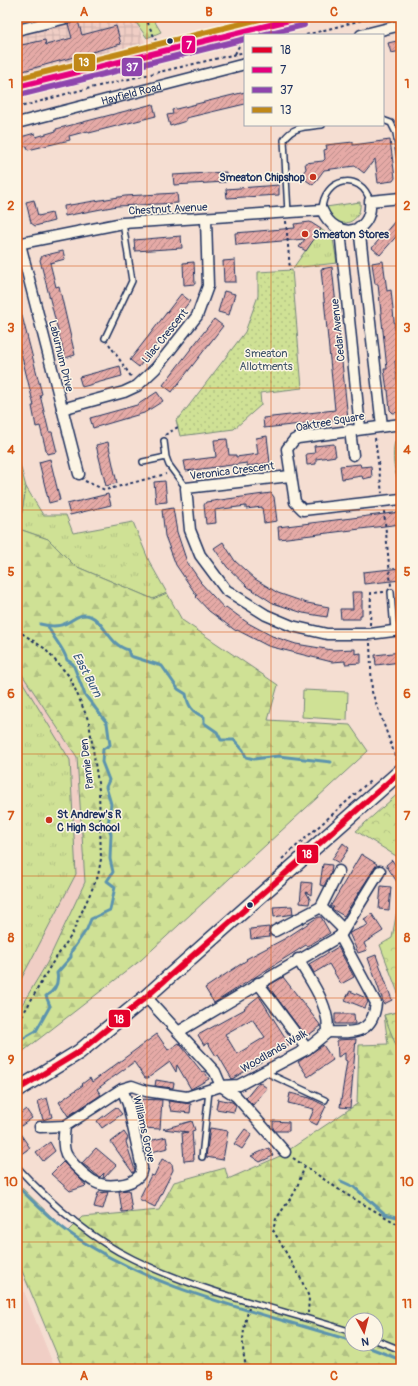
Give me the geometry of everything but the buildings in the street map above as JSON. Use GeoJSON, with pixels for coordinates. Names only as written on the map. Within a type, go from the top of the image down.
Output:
{"type":"FeatureCollection","features":[{"type":"Feature","properties":{"kind":"main road"},"geometry":{"type":"LineString","coordinates":[[17,1090],[79,1052],[146,997],[396,765]]}},
{"type":"Feature","properties":{"kind":"street"},"geometry":{"type":"LineString","coordinates":[[17,30],[71,17]]}},
{"type":"Feature","properties":{"kind":"street"},"geometry":{"type":"LineString","coordinates":[[17,87],[302,17]]}},
{"type":"Feature","properties":{"kind":"street"},"geometry":{"type":"LineString","coordinates":[[365,34],[401,25]]}},
{"type":"Feature","properties":{"kind":"street","name":"Hayfield Road"},"geometry":{"type":"LineString","coordinates":[[17,123],[244,64]]}},
{"type":"Feature","properties":{"kind":"street"},"geometry":{"type":"LineString","coordinates":[[322,210],[329,224],[340,230],[350,230],[359,227],[367,219],[370,214],[370,201],[401,198]]}},
{"type":"Feature","properties":{"kind":"street","name":"Chestnut Avenue"},"geometry":{"type":"LineString","coordinates":[[19,244],[123,223],[206,219],[322,210]]}},
{"type":"Feature","properties":{"kind":"street","name":"Lilac Crescent"},"geometry":{"type":"LineString","coordinates":[[62,409],[124,392],[137,386],[156,368],[197,316],[208,286],[206,219]]}},
{"type":"Feature","properties":{"kind":"street"},"geometry":{"type":"LineString","coordinates":[[359,227],[382,426]]}},
{"type":"Feature","properties":{"kind":"street","name":"Cedar Avenue"},"geometry":{"type":"LineString","coordinates":[[340,230],[355,429],[353,455]]}},
{"type":"Feature","properties":{"kind":"street","name":"Laburnum Drive"},"geometry":{"type":"LineString","coordinates":[[19,244],[79,474]]}},
{"type":"Feature","properties":{"kind":"street","name":"Oaktree Square"},"geometry":{"type":"LineString","coordinates":[[401,424],[355,429],[298,438],[294,440],[287,449],[295,502],[304,510],[401,499]]}},
{"type":"Feature","properties":{"kind":"street","name":"Veronica Crescent"},"geometry":{"type":"LineString","coordinates":[[290,476],[186,488],[190,530],[200,555],[226,590],[266,615],[292,626],[327,634],[370,634],[397,630]]}},
{"type":"Feature","properties":{"kind":"street"},"geometry":{"type":"LineString","coordinates":[[275,930],[321,907],[339,871]]}},
{"type":"Feature","properties":{"kind":"street"},"geometry":{"type":"LineString","coordinates":[[178,1032],[342,933],[380,871]]}},
{"type":"Feature","properties":{"kind":"street"},"geometry":{"type":"LineString","coordinates":[[298,959],[324,1004],[328,1018],[328,1032],[348,1033],[364,1028],[369,1024],[375,1012],[376,1003],[342,933],[321,907]]}},
{"type":"Feature","properties":{"kind":"street"},"geometry":{"type":"LineString","coordinates":[[258,983],[307,1049]]}},
{"type":"Feature","properties":{"kind":"street"},"geometry":{"type":"LineString","coordinates":[[146,997],[215,1072],[221,1086],[236,1096],[286,1152]]}},
{"type":"Feature","properties":{"kind":"street","name":"Woodlands Walk"},"geometry":{"type":"LineString","coordinates":[[122,1089],[132,1086],[146,1091],[187,1097],[221,1086],[239,1085],[307,1049],[328,1032]]}},
{"type":"Feature","properties":{"kind":"street","name":"Williams Grove"},"geometry":{"type":"LineString","coordinates":[[122,1089],[128,1104],[142,1168],[140,1176],[124,1184],[105,1185],[95,1182],[66,1154],[63,1144],[65,1126],[122,1089]]}},
{"type":"Feature","properties":{"kind":"street"},"geometry":{"type":"LineString","coordinates":[[40,1127],[65,1126]]}},
{"type":"Feature","properties":{"kind":"lane"},"geometry":{"type":"LineString","coordinates":[[384,120],[391,122],[396,133],[401,165]]}},
{"type":"Feature","properties":{"kind":"lane"},"geometry":{"type":"LineString","coordinates":[[286,213],[284,140],[289,132],[300,128],[315,126]]}},
{"type":"Feature","properties":{"kind":"lane"},"geometry":{"type":"LineString","coordinates":[[322,210],[323,198],[328,190],[334,185],[343,182],[351,182],[361,187],[370,201]]}},
{"type":"Feature","properties":{"kind":"lane"},"geometry":{"type":"LineString","coordinates":[[105,338],[132,281],[123,223]]}},
{"type":"Feature","properties":{"kind":"lane"},"geometry":{"type":"LineString","coordinates":[[164,441],[169,466],[186,488]]}},
{"type":"Feature","properties":{"kind":"lane"},"geometry":{"type":"LineString","coordinates":[[143,462],[166,457]]}},
{"type":"Feature","properties":{"kind":"lane"},"geometry":{"type":"LineString","coordinates":[[391,592],[397,630]]}},
{"type":"Feature","properties":{"kind":"lane"},"geometry":{"type":"LineString","coordinates":[[265,1072],[325,1100]]}},
{"type":"Feature","properties":{"kind":"lane"},"geometry":{"type":"LineString","coordinates":[[202,1157],[209,1091]]}},
{"type":"Feature","properties":{"kind":"lane"},"geometry":{"type":"LineString","coordinates":[[17,1167],[60,1210],[90,1233],[132,1259],[194,1284],[251,1303],[344,1330]]}},
{"type":"Feature","properties":{"kind":"lane"},"geometry":{"type":"LineString","coordinates":[[384,1343],[401,1350]]}},
{"type":"Feature","properties":{"kind":"path"},"geometry":{"type":"LineString","coordinates":[[145,17],[161,51]]}},
{"type":"Feature","properties":{"kind":"path"},"geometry":{"type":"LineString","coordinates":[[310,34],[373,17]]}},
{"type":"Feature","properties":{"kind":"path"},"geometry":{"type":"LineString","coordinates":[[226,69],[244,38]]}},
{"type":"Feature","properties":{"kind":"path"},"geometry":{"type":"LineString","coordinates":[[17,108],[68,93],[244,52]]}},
{"type":"Feature","properties":{"kind":"path"},"geometry":{"type":"LineString","coordinates":[[286,213],[290,270]]}},
{"type":"Feature","properties":{"kind":"path"},"geometry":{"type":"LineString","coordinates":[[105,338],[137,386]]}},
{"type":"Feature","properties":{"kind":"path"},"geometry":{"type":"LineString","coordinates":[[164,441],[166,434],[178,427]]}},
{"type":"Feature","properties":{"kind":"path"},"geometry":{"type":"LineString","coordinates":[[79,474],[87,484],[105,490],[174,472]]}},
{"type":"Feature","properties":{"kind":"path"},"geometry":{"type":"LineString","coordinates":[[388,563],[391,592],[371,593],[370,634],[372,692],[396,765]]}},
{"type":"Feature","properties":{"kind":"path","name":"Pannie Den"},"geometry":{"type":"LineString","coordinates":[[17,630],[44,648],[70,677],[89,722],[99,790],[101,859],[98,876],[71,936],[51,965],[17,1024]]}},
{"type":"Feature","properties":{"kind":"path"},"geometry":{"type":"LineString","coordinates":[[396,765],[401,754]]}},
{"type":"Feature","properties":{"kind":"path"},"geometry":{"type":"LineString","coordinates":[[279,862],[374,778]]}},
{"type":"Feature","properties":{"kind":"path"},"geometry":{"type":"LineString","coordinates":[[286,1152],[344,1193],[401,1226]]}},
{"type":"Feature","properties":{"kind":"path"},"geometry":{"type":"LineString","coordinates":[[305,1166],[295,1192],[276,1219],[273,1230],[309,1297],[307,1318]]}},
{"type":"Feature","properties":{"kind":"path"},"geometry":{"type":"LineString","coordinates":[[247,1369],[243,1356],[242,1336],[251,1303]]}},
{"type":"Feature","properties":{"kind":"shaded area"},"geometry":{"type":"Polygon","coordinates":[[[17,17],[134,17],[145,43],[17,77],[17,17]]]}},
{"type":"Feature","properties":{"kind":"shaded area","name":"St Andrew's R C High School"},"geometry":{"type":"Polygon","coordinates":[[[17,671],[21,673],[77,757],[85,882],[47,963],[17,1013],[17,671]]]}},
{"type":"Feature","properties":{"kind":"shaded area"},"geometry":{"type":"Polygon","coordinates":[[[17,1274],[55,1369],[17,1369],[17,1274]]]}},
{"type":"Feature","properties":{"kind":"green space"},"geometry":{"type":"Polygon","coordinates":[[[132,17],[152,17],[161,32],[147,38],[132,17]]]}},
{"type":"Feature","properties":{"kind":"green space"},"geometry":{"type":"Polygon","coordinates":[[[360,202],[360,210],[357,216],[352,221],[346,223],[340,223],[334,220],[329,215],[326,207],[360,202]]]}},
{"type":"Feature","properties":{"kind":"green space"},"geometry":{"type":"Polygon","coordinates":[[[321,229],[333,239],[337,263],[293,268],[321,229]]]}},
{"type":"Feature","properties":{"kind":"green space","name":"Smeaton Allotments"},"geometry":{"type":"Polygon","coordinates":[[[292,270],[302,388],[260,393],[261,405],[234,429],[180,436],[176,420],[181,416],[245,332],[258,296],[258,272],[292,270]]]}},
{"type":"Feature","properties":{"kind":"green space"},"geometry":{"type":"Polygon","coordinates":[[[401,438],[401,484],[396,475],[393,458],[395,441],[401,438]]]}},
{"type":"Feature","properties":{"kind":"green space"},"geometry":{"type":"Polygon","coordinates":[[[17,453],[26,487],[19,529],[48,539],[75,566],[153,599],[167,593],[182,620],[278,685],[268,720],[350,725],[368,751],[141,960],[17,1056],[17,1013],[47,963],[85,882],[77,757],[21,673],[17,671],[17,453]]]}},
{"type":"Feature","properties":{"kind":"green space"},"geometry":{"type":"Polygon","coordinates":[[[26,487],[43,515],[66,515],[73,533],[133,522],[149,561],[167,593],[153,599],[75,566],[48,539],[19,529],[26,487]]]}},
{"type":"Feature","properties":{"kind":"green space","name":"St Andrew's R C High School"},"geometry":{"type":"Polygon","coordinates":[[[17,673],[70,760],[76,874],[17,987],[17,673]]]}},
{"type":"Feature","properties":{"kind":"green space"},"geometry":{"type":"Polygon","coordinates":[[[303,690],[348,692],[347,720],[302,717],[303,690]]]}},
{"type":"Feature","properties":{"kind":"green space"},"geometry":{"type":"Polygon","coordinates":[[[401,791],[401,859],[356,831],[401,791]]]}},
{"type":"Feature","properties":{"kind":"green space"},"geometry":{"type":"Polygon","coordinates":[[[401,888],[401,1001],[380,945],[392,938],[401,888]]]}},
{"type":"Feature","properties":{"kind":"green space"},"geometry":{"type":"Polygon","coordinates":[[[401,1011],[401,1369],[63,1369],[17,1259],[17,1183],[67,1232],[82,1217],[159,1210],[174,1182],[225,1168],[228,1179],[280,1156],[357,1104],[359,1045],[388,1044],[384,1015],[401,1011]]]}},
{"type":"Feature","properties":{"kind":"green space"},"geometry":{"type":"Polygon","coordinates":[[[401,1011],[401,1058],[384,1015],[401,1011]]]}},
{"type":"Feature","properties":{"kind":"waterway"},"geometry":{"type":"LineString","coordinates":[[40,624],[59,626],[82,615],[90,616],[95,619],[116,643],[128,650],[130,656],[162,666],[178,689],[186,694],[191,708],[196,713],[204,717],[204,723],[217,732],[221,740],[234,740],[243,750],[246,757],[254,759],[278,756],[331,762]]}},
{"type":"Feature","properties":{"kind":"waterway","name":"East Burn"},"geometry":{"type":"LineString","coordinates":[[17,1042],[36,1031],[50,1006],[46,996],[52,992],[56,986],[57,973],[71,957],[71,952],[87,929],[91,919],[110,910],[115,887],[107,881],[113,872],[110,859],[111,834],[108,825],[111,804],[106,787],[109,780],[102,762],[103,749],[110,745],[107,723],[85,695],[73,664],[67,660],[48,626]]}},
{"type":"Feature","properties":{"kind":"waterway"},"geometry":{"type":"LineString","coordinates":[[341,1181],[354,1187],[385,1214],[401,1218]]}},
{"type":"Feature","properties":{"kind":"waterway"},"geometry":{"type":"LineString","coordinates":[[21,1190],[46,1214],[74,1236],[107,1256],[140,1273],[209,1299],[344,1339]]}},
{"type":"Feature","properties":{"kind":"waterway"},"geometry":{"type":"LineString","coordinates":[[380,1352],[401,1360]]}},
{"type":"Feature","properties":{"kind":"transit line","name":"13"},"geometry":{"type":"LineString","coordinates":[[17,79],[268,17]]}},
{"type":"Feature","properties":{"kind":"transit line","name":"7"},"geometry":{"type":"LineString","coordinates":[[17,87],[302,17]]}},
{"type":"Feature","properties":{"kind":"transit line","name":"37"},"geometry":{"type":"LineString","coordinates":[[266,34],[304,25]]}},
{"type":"Feature","properties":{"kind":"transit line","name":"37"},"geometry":{"type":"LineString","coordinates":[[19,95],[244,39]]}},
{"type":"Feature","properties":{"kind":"transit line","name":"18"},"geometry":{"type":"LineString","coordinates":[[17,1090],[79,1052],[146,997],[401,771]]}},
{"type":"Feature","properties":{"kind":"place","name":"Smeaton Chipshop"},"geometry":{"type":"Point","coordinates":[313,177]}},
{"type":"Feature","properties":{"kind":"place","name":"Smeaton Stores"},"geometry":{"type":"Point","coordinates":[305,234]}},
{"type":"Feature","properties":{"kind":"place","name":"St Andrew's R C High School"},"geometry":{"type":"Point","coordinates":[49,820]}}]}
